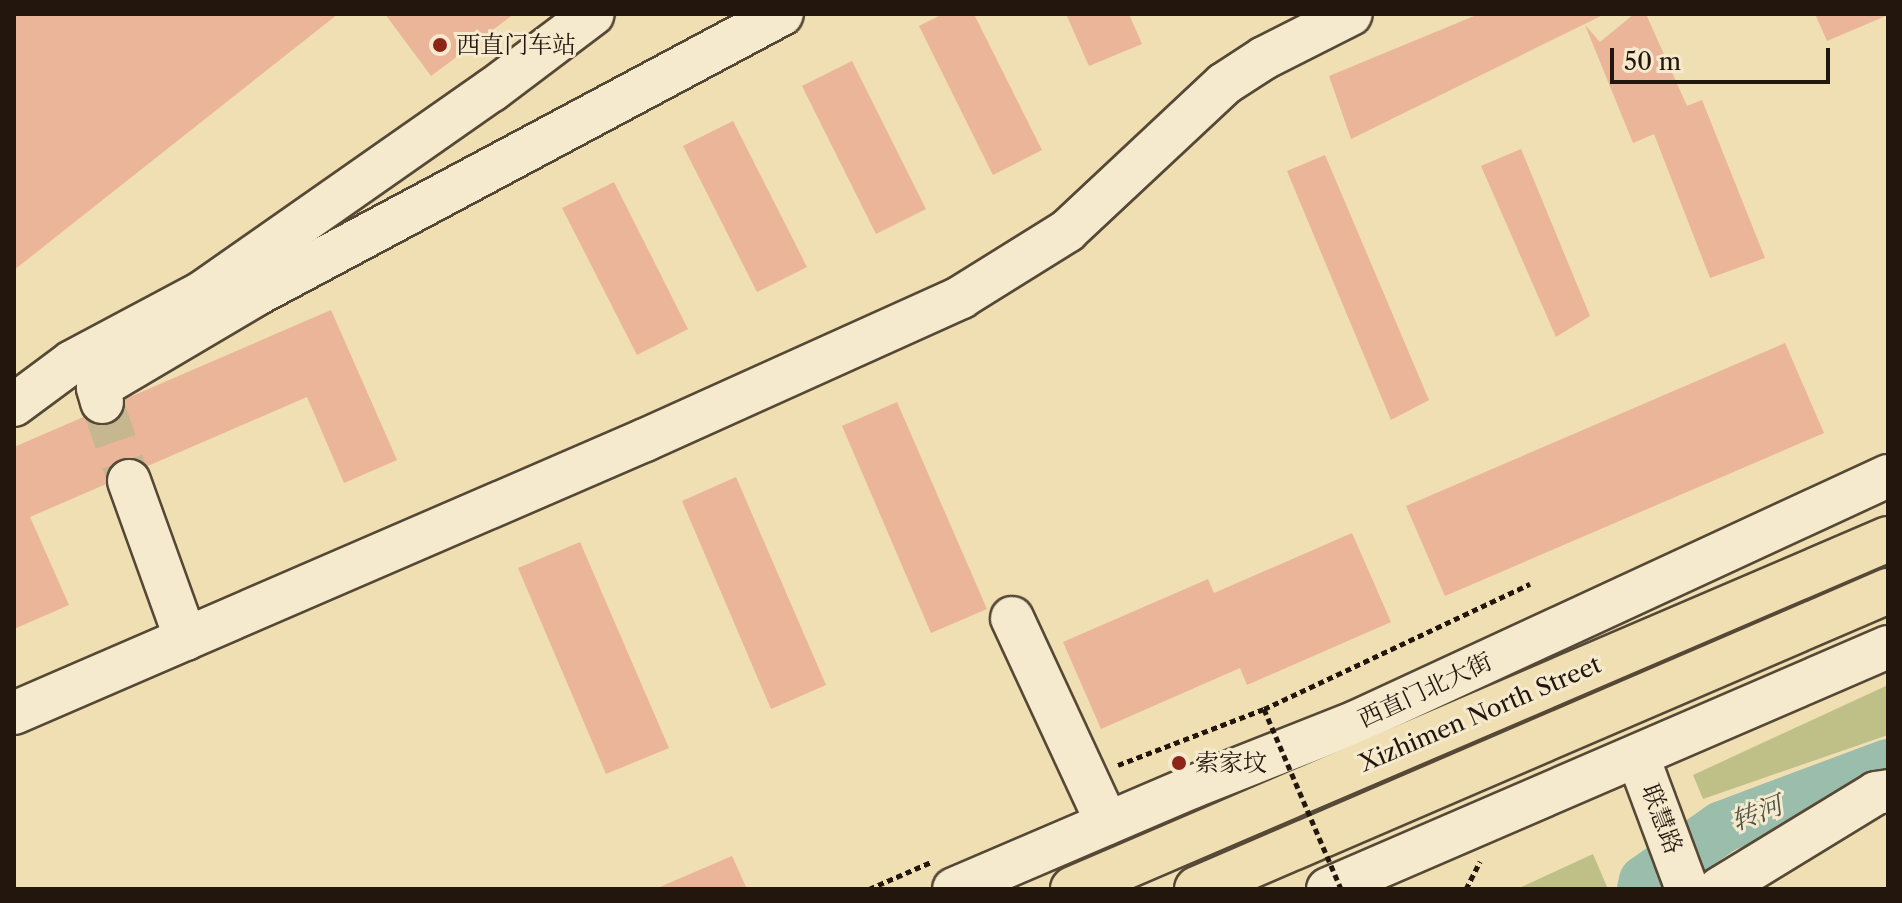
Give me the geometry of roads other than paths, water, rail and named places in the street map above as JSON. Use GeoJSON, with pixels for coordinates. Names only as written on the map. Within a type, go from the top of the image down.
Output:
{"type":"FeatureCollection","features":[{"type":"Feature","properties":{"kind":"highway","name":"Xizhimen North Street"},"geometry":{"type":"LineString","coordinates":[[1073,889],[1888,539]]}},
{"type":"Feature","properties":{"kind":"highway","name":"Xizhimen North Street"},"geometry":{"type":"LineString","coordinates":[[1197,889],[1888,591]]}},
{"type":"Feature","properties":{"kind":"street"},"geometry":{"type":"LineString","coordinates":[[14,405],[72,362],[203,292],[492,90],[593,14]]}},
{"type":"Feature","properties":{"kind":"street"},"geometry":{"type":"LineString","coordinates":[[102,402],[98,388],[255,295],[782,14]]}},
{"type":"Feature","properties":{"kind":"street"},"geometry":{"type":"LineString","coordinates":[[14,713],[645,440],[961,297],[1067,231],[1224,84],[1264,58],[1351,14]]}},
{"type":"Feature","properties":{"kind":"street","name":"西直门北大街"},"geometry":{"type":"LineString","coordinates":[[954,889],[1356,722],[1888,476]]}},
{"type":"Feature","properties":{"kind":"street"},"geometry":{"type":"LineString","coordinates":[[129,481],[186,639]]}},
{"type":"Feature","properties":{"kind":"street"},"geometry":{"type":"LineString","coordinates":[[1012,618],[1107,823]]}},
{"type":"Feature","properties":{"kind":"street"},"geometry":{"type":"LineString","coordinates":[[1328,889],[1888,647]]}},
{"type":"Feature","properties":{"kind":"street","name":"联慧路"},"geometry":{"type":"LineString","coordinates":[[1638,757],[1697,887]]}},
{"type":"Feature","properties":{"kind":"street"},"geometry":{"type":"LineString","coordinates":[[1697,887],[1876,793],[1888,791]]}},
{"type":"Feature","properties":{"kind":"waterway","name":"转河"},"geometry":{"type":"LineString","coordinates":[[1643,889],[1645,881],[1722,827],[1888,765]]}},
{"type":"Feature","properties":{"kind":"tunnel"},"geometry":{"type":"LineString","coordinates":[[102,402],[129,481]]}},
{"type":"Feature","properties":{"kind":"place","name":"西直门车站"},"geometry":{"type":"Point","coordinates":[440,45]}},
{"type":"Feature","properties":{"kind":"place","name":"索家坟"},"geometry":{"type":"Point","coordinates":[1179,763]}}]}
